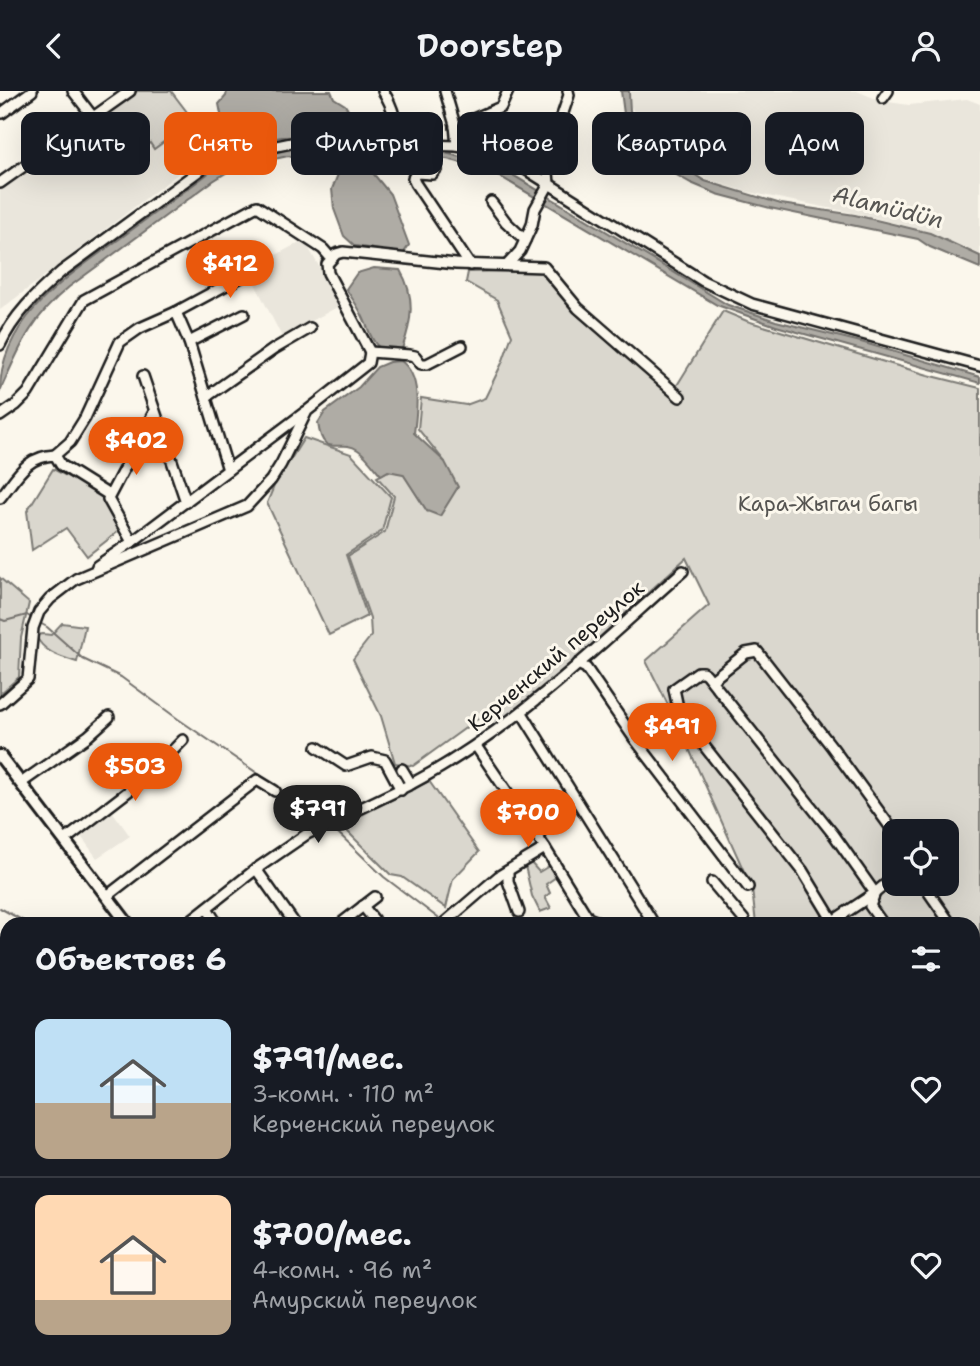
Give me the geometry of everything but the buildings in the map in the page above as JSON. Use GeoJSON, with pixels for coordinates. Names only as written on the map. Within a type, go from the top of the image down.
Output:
{"type":"FeatureCollection","features":[{"type":"Feature","properties":{"kind":"main road"},"geometry":{"type":"LineString","coordinates":[[0,756],[123,917]]}},
{"type":"Feature","properties":{"kind":"street"},"geometry":{"type":"LineString","coordinates":[[2,113],[32,91]]}},
{"type":"Feature","properties":{"kind":"street"},"geometry":{"type":"LineString","coordinates":[[73,91],[89,112]]}},
{"type":"Feature","properties":{"kind":"street"},"geometry":{"type":"LineString","coordinates":[[100,112],[130,91]]}},
{"type":"Feature","properties":{"kind":"street"},"geometry":{"type":"LineString","coordinates":[[383,91],[394,112]]}},
{"type":"Feature","properties":{"kind":"street"},"geometry":{"type":"LineString","coordinates":[[443,146],[457,146],[456,127],[444,91]]}},
{"type":"Feature","properties":{"kind":"street"},"geometry":{"type":"LineString","coordinates":[[456,127],[501,107],[508,91]]}},
{"type":"Feature","properties":{"kind":"street"},"geometry":{"type":"LineString","coordinates":[[507,265],[520,251],[533,225],[537,205],[548,186],[547,160],[569,95],[568,91]]}},
{"type":"Feature","properties":{"kind":"street"},"geometry":{"type":"LineString","coordinates":[[0,345],[7,329],[38,293],[61,272],[211,162],[291,143]]}},
{"type":"Feature","properties":{"kind":"street"},"geometry":{"type":"LineString","coordinates":[[0,183],[21,168]]}},
{"type":"Feature","properties":{"kind":"street"},"geometry":{"type":"LineString","coordinates":[[415,175],[415,183],[470,265]]}},
{"type":"Feature","properties":{"kind":"street"},"geometry":{"type":"LineString","coordinates":[[532,175],[703,281],[752,304],[980,366]]}},
{"type":"Feature","properties":{"kind":"street"},"geometry":{"type":"LineString","coordinates":[[491,202],[506,222],[525,240]]}},
{"type":"Feature","properties":{"kind":"street"},"geometry":{"type":"LineString","coordinates":[[0,416],[28,393],[84,300],[257,206],[323,249],[331,258]]}},
{"type":"Feature","properties":{"kind":"street"},"geometry":{"type":"LineString","coordinates":[[0,704],[28,679],[33,628],[39,612],[50,599],[132,542],[369,363],[370,352],[328,273],[327,264],[331,258],[343,252],[470,265],[544,267],[578,308],[680,397]]}},
{"type":"Feature","properties":{"kind":"street"},"geometry":{"type":"LineString","coordinates":[[0,498],[31,460],[55,454],[70,442],[85,418],[120,342],[140,328],[176,312],[269,262]]}},
{"type":"Feature","properties":{"kind":"street"},"geometry":{"type":"LineString","coordinates":[[176,312],[189,342],[228,470]]}},
{"type":"Feature","properties":{"kind":"street"},"geometry":{"type":"LineString","coordinates":[[189,342],[244,314]]}},
{"type":"Feature","properties":{"kind":"street"},"geometry":{"type":"LineString","coordinates":[[206,397],[274,349],[310,328]]}},
{"type":"Feature","properties":{"kind":"street"},"geometry":{"type":"LineString","coordinates":[[370,352],[415,356],[421,364],[427,364],[462,346]]}},
{"type":"Feature","properties":{"kind":"street"},"geometry":{"type":"LineString","coordinates":[[143,376],[186,502]]}},
{"type":"Feature","properties":{"kind":"street"},"geometry":{"type":"LineString","coordinates":[[76,579],[247,506],[271,480],[307,411]]}},
{"type":"Feature","properties":{"kind":"street"},"geometry":{"type":"LineString","coordinates":[[132,542],[108,499],[154,412]]}},
{"type":"Feature","properties":{"kind":"street"},"geometry":{"type":"LineString","coordinates":[[55,454],[61,465],[109,495]]}},
{"type":"Feature","properties":{"kind":"street","name":"Керченский переулок"},"geometry":{"type":"LineString","coordinates":[[195,917],[256,869],[307,834],[446,766],[522,713],[683,571]]}},
{"type":"Feature","properties":{"kind":"street"},"geometry":{"type":"LineString","coordinates":[[712,680],[746,653],[757,651],[885,819]]}},
{"type":"Feature","properties":{"kind":"street"},"geometry":{"type":"LineString","coordinates":[[578,664],[586,668],[634,739],[748,887]]}},
{"type":"Feature","properties":{"kind":"street"},"geometry":{"type":"LineString","coordinates":[[634,739],[675,709],[677,703],[674,691],[683,681],[701,671],[712,680],[834,835],[875,893]]}},
{"type":"Feature","properties":{"kind":"street"},"geometry":{"type":"LineString","coordinates":[[675,709],[802,870],[827,917]]}},
{"type":"Feature","properties":{"kind":"street"},"geometry":{"type":"LineString","coordinates":[[522,713],[650,917]]}},
{"type":"Feature","properties":{"kind":"street"},"geometry":{"type":"LineString","coordinates":[[21,783],[88,736],[109,717]]}},
{"type":"Feature","properties":{"kind":"street"},"geometry":{"type":"LineString","coordinates":[[65,840],[147,777],[183,740]]}},
{"type":"Feature","properties":{"kind":"street"},"geometry":{"type":"LineString","coordinates":[[476,745],[587,917]]}},
{"type":"Feature","properties":{"kind":"street"},"geometry":{"type":"LineString","coordinates":[[317,747],[346,765],[373,757],[385,760],[401,790]]}},
{"type":"Feature","properties":{"kind":"street"},"geometry":{"type":"LineString","coordinates":[[402,768],[411,784]]}},
{"type":"Feature","properties":{"kind":"street"},"geometry":{"type":"LineString","coordinates":[[107,896],[257,780],[275,791]]}},
{"type":"Feature","properties":{"kind":"street"},"geometry":{"type":"LineString","coordinates":[[452,917],[508,871],[545,848]]}},
{"type":"Feature","properties":{"kind":"street"},"geometry":{"type":"LineString","coordinates":[[256,869],[290,917]]}},
{"type":"Feature","properties":{"kind":"street"},"geometry":{"type":"LineString","coordinates":[[508,871],[508,881],[519,912]]}},
{"type":"Feature","properties":{"kind":"street"},"geometry":{"type":"LineString","coordinates":[[712,882],[741,917]]}},
{"type":"Feature","properties":{"kind":"street"},"geometry":{"type":"LineString","coordinates":[[839,917],[882,887]]}},
{"type":"Feature","properties":{"kind":"street"},"geometry":{"type":"LineString","coordinates":[[875,893],[870,906],[878,917]]}},
{"type":"Feature","properties":{"kind":"street"},"geometry":{"type":"LineString","coordinates":[[931,896],[946,917]]}},
{"type":"Feature","properties":{"kind":"street"},"geometry":{"type":"LineString","coordinates":[[349,917],[375,897]]}},
{"type":"Feature","properties":{"kind":"street"},"geometry":{"type":"LineString","coordinates":[[363,906],[372,917]]}},
{"type":"Feature","properties":{"kind":"street"},"geometry":{"type":"LineString","coordinates":[[206,908],[212,917]]}},
{"type":"Feature","properties":{"kind":"shaded area"},"geometry":{"type":"Polygon","coordinates":[[[227,91],[331,91],[334,98],[345,105],[350,112],[291,112],[291,137],[277,138],[277,112],[221,112],[219,104],[227,91]]]}},
{"type":"Feature","properties":{"kind":"shaded area"},"geometry":{"type":"Polygon","coordinates":[[[621,91],[629,91],[631,112],[624,112],[621,91]]]}},
{"type":"Feature","properties":{"kind":"shaded area"},"geometry":{"type":"Polygon","coordinates":[[[631,91],[857,91],[881,101],[909,105],[967,99],[980,104],[980,254],[930,232],[864,215],[748,192],[699,175],[751,175],[751,112],[634,112],[631,91]]]}},
{"type":"Feature","properties":{"kind":"shaded area"},"geometry":{"type":"Polygon","coordinates":[[[150,142],[155,148],[164,142],[164,175],[176,175],[0,310],[0,187],[21,171],[21,175],[150,175],[150,142]]]}},
{"type":"Feature","properties":{"kind":"shaded area"},"geometry":{"type":"Polygon","coordinates":[[[291,149],[291,156],[277,158],[279,150],[291,149]]]}},
{"type":"Feature","properties":{"kind":"shaded area"},"geometry":{"type":"Polygon","coordinates":[[[443,153],[457,156],[457,162],[443,159],[443,153]]]}},
{"type":"Feature","properties":{"kind":"shaded area"},"geometry":{"type":"Polygon","coordinates":[[[206,175],[223,175],[56,299],[27,335],[0,391],[3,365],[12,341],[25,320],[61,283],[206,175]]]}},
{"type":"Feature","properties":{"kind":"shaded area"},"geometry":{"type":"Polygon","coordinates":[[[338,175],[375,175],[390,194],[409,245],[403,254],[355,246],[344,236],[334,209],[332,189],[338,175]]]}},
{"type":"Feature","properties":{"kind":"shaded area"},"geometry":{"type":"Polygon","coordinates":[[[497,175],[513,175],[728,305],[776,321],[861,342],[980,377],[980,383],[776,326],[717,305],[497,175]]]}},
{"type":"Feature","properties":{"kind":"shaded area"},"geometry":{"type":"Polygon","coordinates":[[[677,175],[695,175],[705,181],[781,204],[855,215],[930,233],[980,256],[980,268],[930,247],[918,239],[770,208],[717,194],[677,175]]]}},
{"type":"Feature","properties":{"kind":"shaded area"},"geometry":{"type":"Polygon","coordinates":[[[304,240],[341,305],[282,337],[248,270],[304,240]]]}},
{"type":"Feature","properties":{"kind":"shaded area"},"geometry":{"type":"Polygon","coordinates":[[[374,268],[400,270],[405,280],[411,309],[402,349],[384,349],[374,342],[346,289],[357,273],[374,268]]]}},
{"type":"Feature","properties":{"kind":"shaded area"},"geometry":{"type":"Polygon","coordinates":[[[401,361],[412,375],[417,394],[414,433],[445,462],[458,487],[440,516],[427,511],[403,474],[388,471],[381,475],[358,450],[328,445],[320,435],[318,423],[325,412],[359,387],[377,367],[401,361]]]}},
{"type":"Feature","properties":{"kind":"shaded area"},"geometry":{"type":"Polygon","coordinates":[[[112,811],[130,836],[97,858],[80,835],[112,811]]]}},
{"type":"Feature","properties":{"kind":"green space"},"geometry":{"type":"Polygon","coordinates":[[[131,91],[171,91],[187,112],[164,112],[164,142],[154,149],[150,143],[150,112],[102,112],[131,91]]]}},
{"type":"Feature","properties":{"kind":"green space","name":"Кара-Жыгач багы"},"geometry":{"type":"Polygon","coordinates":[[[542,270],[576,314],[671,395],[723,311],[747,321],[980,388],[980,917],[755,917],[752,889],[680,729],[646,661],[709,605],[686,558],[578,657],[489,731],[482,716],[413,766],[395,763],[381,716],[353,659],[371,636],[370,618],[348,556],[385,532],[394,496],[377,477],[388,471],[403,473],[427,511],[445,462],[418,429],[421,398],[466,405],[485,398],[512,335],[497,300],[466,282],[468,272],[542,270]]]}},
{"type":"Feature","properties":{"kind":"green space"},"geometry":{"type":"Polygon","coordinates":[[[304,438],[351,454],[391,497],[382,531],[346,555],[367,616],[329,635],[267,503],[274,486],[304,438]]]}},
{"type":"Feature","properties":{"kind":"green space"},"geometry":{"type":"Polygon","coordinates":[[[53,469],[102,494],[119,531],[87,556],[66,528],[32,550],[27,511],[53,469]]]}},
{"type":"Feature","properties":{"kind":"green space"},"geometry":{"type":"Polygon","coordinates":[[[0,578],[29,603],[21,638],[19,677],[0,694],[0,578]]]}},
{"type":"Feature","properties":{"kind":"green space"},"geometry":{"type":"Polygon","coordinates":[[[62,623],[85,626],[77,662],[47,650],[36,635],[51,635],[62,623]]]}},
{"type":"Feature","properties":{"kind":"green space"},"geometry":{"type":"Polygon","coordinates":[[[429,781],[479,852],[453,879],[446,908],[402,877],[391,875],[341,825],[429,781]]]}},
{"type":"Feature","properties":{"kind":"green space"},"geometry":{"type":"Polygon","coordinates":[[[531,863],[539,872],[549,866],[556,877],[546,884],[550,893],[545,897],[551,908],[540,912],[532,896],[525,866],[531,863]]]}},
{"type":"Feature","properties":{"kind":"waterway"},"geometry":{"type":"LineString","coordinates":[[0,619],[5,621],[27,615],[33,619]]}},
{"type":"Feature","properties":{"kind":"waterway"},"geometry":{"type":"LineString","coordinates":[[38,622],[83,659],[121,677],[326,820]]}},
{"type":"Feature","properties":{"kind":"waterway"},"geometry":{"type":"LineString","coordinates":[[332,827],[384,877],[437,917]]}},
{"type":"Feature","properties":{"kind":"waterway"},"geometry":{"type":"LineString","coordinates":[[0,908],[16,917]]}},
{"type":"Feature","properties":{"kind":"water label","name":"Alamüdün"},"geometry":{"type":"Point","coordinates":[888,207]}}]}
